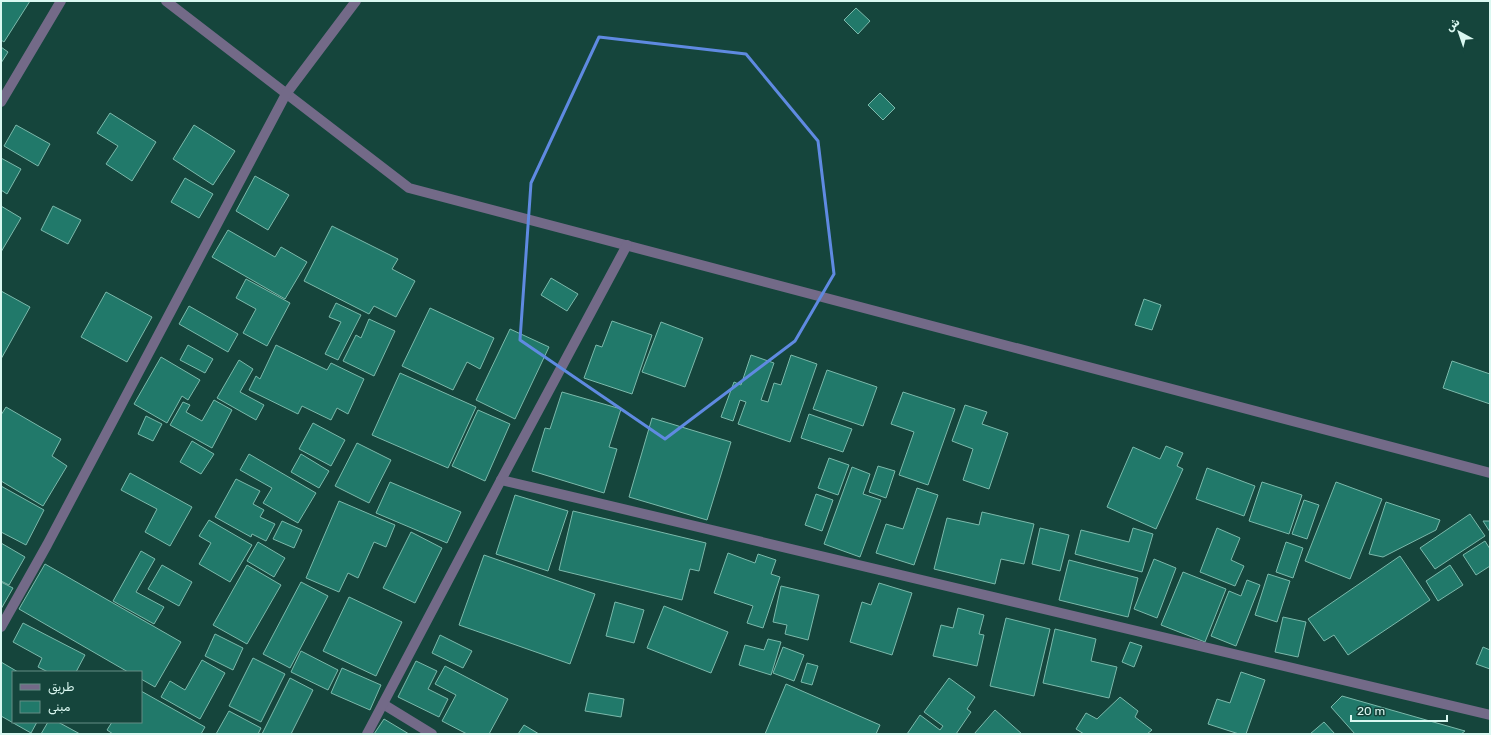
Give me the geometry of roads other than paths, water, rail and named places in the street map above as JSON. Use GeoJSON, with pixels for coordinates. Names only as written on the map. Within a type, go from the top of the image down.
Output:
{"type":"FeatureCollection","features":[{"type":"Feature","properties":{"kind":"street"},"geometry":{"type":"LineString","coordinates":[[1,102],[61,1]]}},
{"type":"Feature","properties":{"kind":"street"},"geometry":{"type":"LineString","coordinates":[[166,1],[408,188],[1490,473]]}},
{"type":"Feature","properties":{"kind":"street"},"geometry":{"type":"LineString","coordinates":[[1,627],[47,546],[286,94],[356,1]]}},
{"type":"Feature","properties":{"kind":"street"},"geometry":{"type":"LineString","coordinates":[[367,734],[627,245]]}},
{"type":"Feature","properties":{"kind":"street"},"geometry":{"type":"LineString","coordinates":[[501,480],[1490,715]]}},
{"type":"Feature","properties":{"kind":"street"},"geometry":{"type":"LineString","coordinates":[[384,704],[432,734]]}}]}
